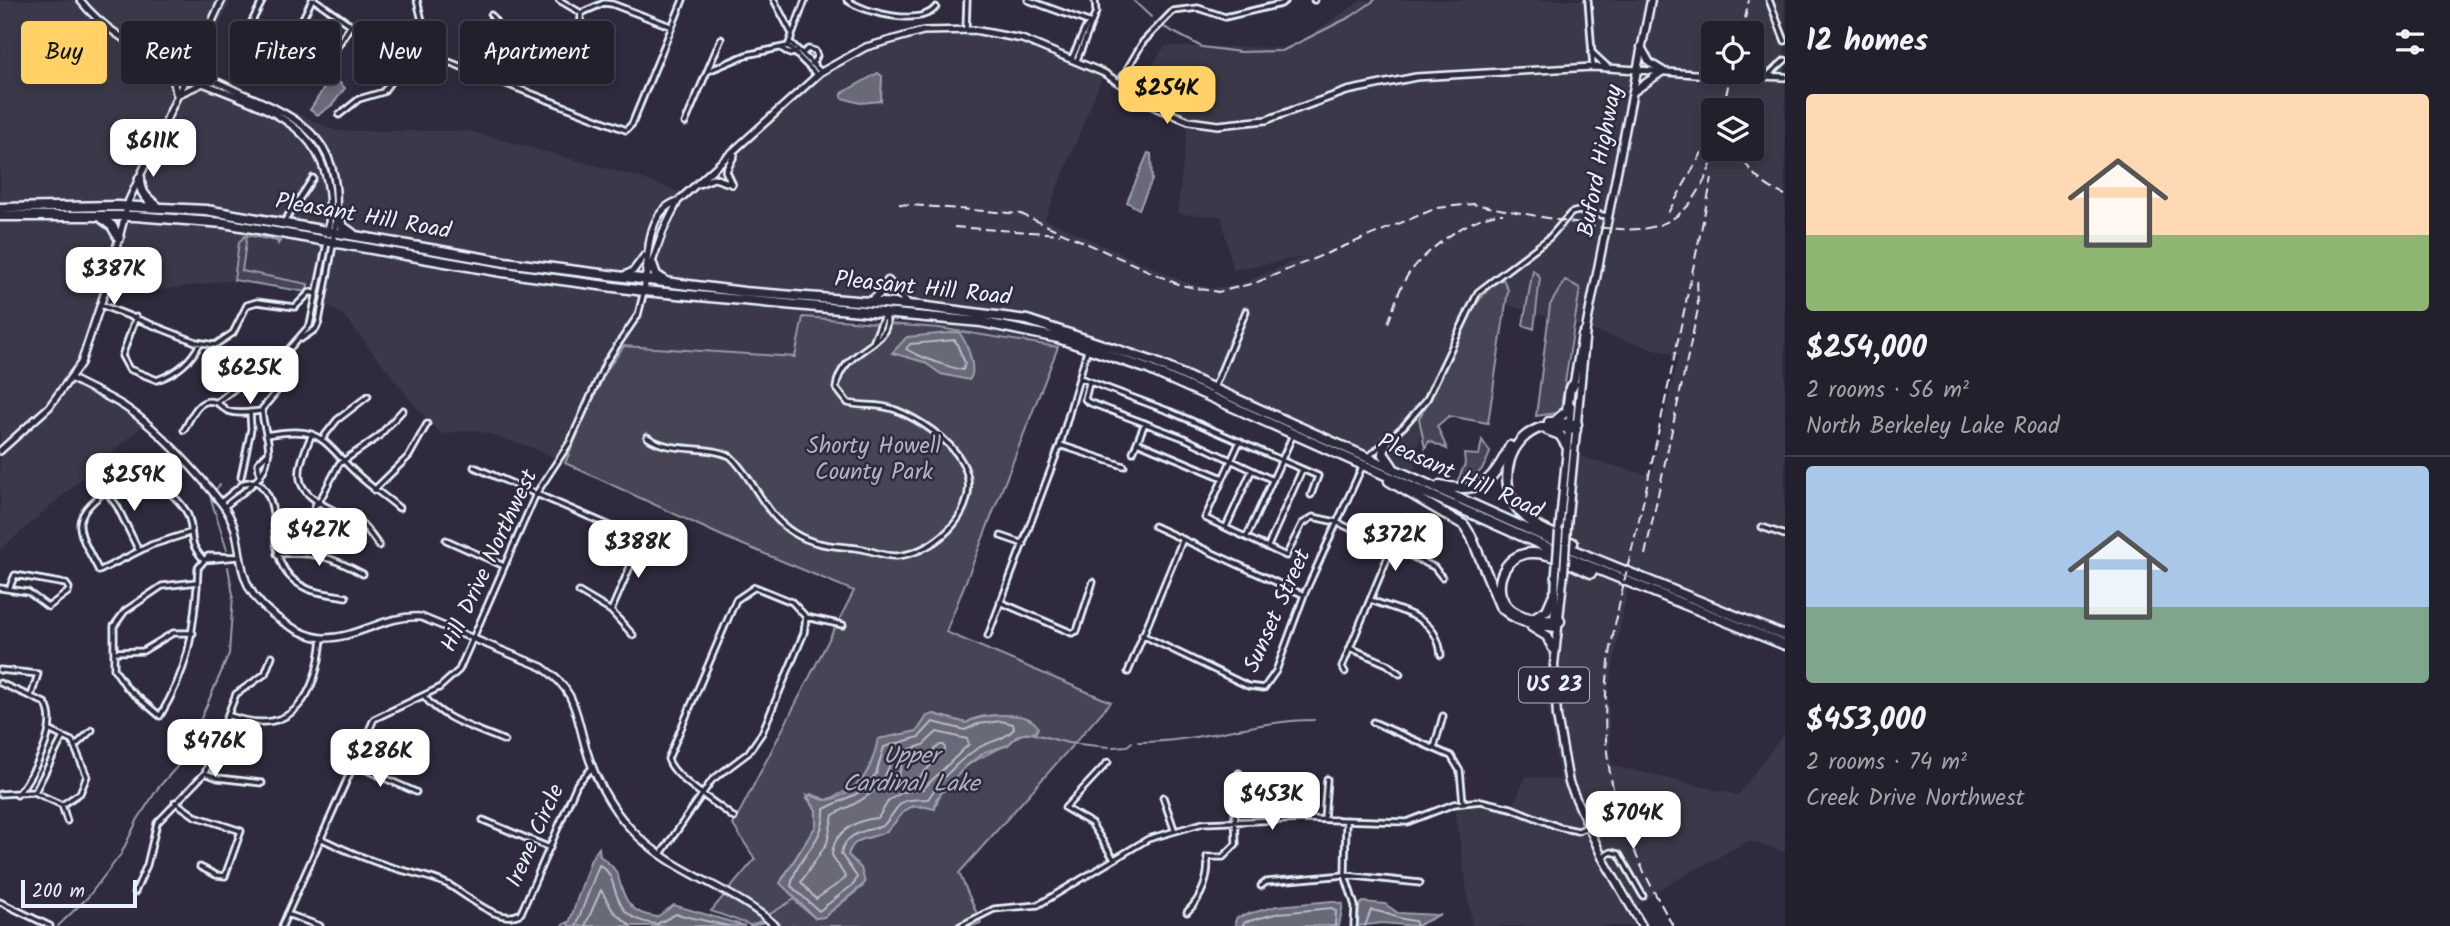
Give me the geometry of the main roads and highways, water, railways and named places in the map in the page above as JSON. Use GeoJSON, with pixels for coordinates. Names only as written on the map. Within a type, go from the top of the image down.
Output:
{"type":"FeatureCollection","features":[{"type":"Feature","properties":{"kind":"highway"},"geometry":{"type":"LineString","coordinates":[[139,178],[144,196],[158,206]]}},
{"type":"Feature","properties":{"kind":"highway","name":"Pleasant Hill Road"},"geometry":{"type":"LineString","coordinates":[[0,216],[99,216],[158,206],[284,222],[505,262],[744,292],[909,305],[1027,320],[1214,388],[1365,461],[1660,596],[1785,645]]}},
{"type":"Feature","properties":{"kind":"highway","name":"Pleasant Hill Road"},"geometry":{"type":"LineString","coordinates":[[0,208],[125,211],[225,223],[502,272],[644,291],[981,322],[1089,343],[1294,433],[1365,461],[1397,470],[1644,580],[1785,636]]}},
{"type":"Feature","properties":{"kind":"highway"},"geometry":{"type":"LineString","coordinates":[[338,215],[342,226],[358,237]]}},
{"type":"Feature","properties":{"kind":"highway"},"geometry":{"type":"LineString","coordinates":[[99,216],[112,226],[119,238]]}},
{"type":"Feature","properties":{"kind":"highway"},"geometry":{"type":"LineString","coordinates":[[652,264],[656,275],[667,282]]}},
{"type":"Feature","properties":{"kind":"highway"},"geometry":{"type":"LineString","coordinates":[[1555,421],[1567,411],[1570,388],[1574,384]]}},
{"type":"Feature","properties":{"kind":"highway"},"geometry":{"type":"LineString","coordinates":[[1419,480],[1461,489],[1481,485],[1495,475],[1519,435],[1538,424],[1555,421],[1573,427]]}},
{"type":"Feature","properties":{"kind":"highway"},"geometry":{"type":"LineString","coordinates":[[1573,427],[1552,426],[1529,433],[1513,449],[1508,465],[1509,490],[1526,517],[1644,580]]}},
{"type":"Feature","properties":{"kind":"highway"},"geometry":{"type":"LineString","coordinates":[[1508,465],[1523,441],[1541,430],[1556,432],[1567,446]]}},
{"type":"Feature","properties":{"kind":"highway"},"geometry":{"type":"LineString","coordinates":[[1387,440],[1383,453],[1397,470]]}},
{"type":"Feature","properties":{"kind":"highway"},"geometry":{"type":"LineString","coordinates":[[1365,461],[1452,516],[1471,536],[1496,599],[1508,615],[1518,621],[1556,623]]}},
{"type":"Feature","properties":{"kind":"highway"},"geometry":{"type":"LineString","coordinates":[[1479,552],[1484,580],[1500,614],[1517,625],[1543,632],[1553,648]]}},
{"type":"Feature","properties":{"kind":"highway"},"geometry":{"type":"LineString","coordinates":[[1556,623],[1517,614],[1508,608],[1500,592],[1499,579],[1506,565],[1523,554],[1536,552],[1660,596]]}},
{"type":"Feature","properties":{"kind":"highway"},"geometry":{"type":"LineString","coordinates":[[1534,618],[1547,610],[1554,594]]}},
{"type":"Feature","properties":{"kind":"main road","name":"Buford Highway"},"geometry":{"type":"LineString","coordinates":[[1563,525],[1586,329],[1651,0]]}},
{"type":"Feature","properties":{"kind":"main road"},"geometry":{"type":"LineString","coordinates":[[1632,94],[1662,71],[1650,63],[1641,47]]}},
{"type":"Feature","properties":{"kind":"main road"},"geometry":{"type":"LineString","coordinates":[[869,302],[882,292],[888,281],[898,296],[909,305]]}},
{"type":"Feature","properties":{"kind":"main road","name":"Buford Highway"},"geometry":{"type":"LineString","coordinates":[[1586,329],[1582,335],[1574,384],[1573,427],[1567,446],[1553,648],[1562,745],[1569,783],[1587,827],[1601,857],[1642,926]]}},
{"type":"Feature","properties":{"kind":"main road","name":"Buford Highway"},"geometry":{"type":"LineString","coordinates":[[1556,623],[1554,594],[1560,572]]}},
{"type":"Feature","properties":{"kind":"water"},"geometry":{"type":"Polygon","coordinates":[[[878,73],[882,76],[881,101],[860,103],[842,98],[842,93],[878,73]]]}},
{"type":"Feature","properties":{"kind":"water"},"geometry":{"type":"Polygon","coordinates":[[[340,83],[345,88],[332,105],[318,115],[310,110],[326,84],[340,83]]]}},
{"type":"Feature","properties":{"kind":"water"},"geometry":{"type":"Polygon","coordinates":[[[1148,153],[1151,154],[1152,180],[1139,209],[1127,202],[1148,153]]]}},
{"type":"Feature","properties":{"kind":"water"},"geometry":{"type":"Polygon","coordinates":[[[959,332],[972,363],[969,380],[941,374],[924,362],[892,353],[907,337],[959,332]]]}},
{"type":"Feature","properties":{"kind":"water","name":"Upper Cardinal Lake"},"geometry":{"type":"Polygon","coordinates":[[[934,714],[966,723],[982,717],[1016,716],[1026,718],[1038,728],[1036,732],[1018,735],[1008,745],[985,752],[967,765],[936,799],[935,809],[910,807],[887,831],[864,838],[855,844],[848,855],[861,868],[865,883],[824,917],[815,918],[780,883],[816,826],[816,810],[807,795],[828,800],[849,792],[864,778],[869,769],[878,739],[917,731],[927,716],[934,714]]]}},
{"type":"Feature","properties":{"kind":"water"},"geometry":{"type":"Polygon","coordinates":[[[599,848],[600,856],[617,873],[626,899],[640,913],[657,917],[674,905],[745,926],[568,926],[591,859],[599,848]]]}},
{"type":"Feature","properties":{"kind":"water"},"geometry":{"type":"Polygon","coordinates":[[[1332,901],[1343,904],[1339,926],[1236,926],[1235,922],[1237,917],[1277,906],[1332,901]]]}},
{"type":"Feature","properties":{"kind":"water"},"geometry":{"type":"Polygon","coordinates":[[[1363,902],[1385,904],[1398,913],[1439,915],[1417,926],[1382,923],[1358,926],[1359,906],[1363,902]]]}},
{"type":"Feature","properties":{"kind":"waterway"},"geometry":{"type":"LineString","coordinates":[[1133,0],[1151,17]]}},
{"type":"Feature","properties":{"kind":"waterway"},"geometry":{"type":"LineString","coordinates":[[1162,26],[1202,47],[1240,52],[1282,51],[1352,16],[1375,0]]}},
{"type":"Feature","properties":{"kind":"waterway"},"geometry":{"type":"LineString","coordinates":[[216,489],[220,485]]}},
{"type":"Feature","properties":{"kind":"waterway"},"geometry":{"type":"LineString","coordinates":[[210,496],[227,550]]}},
{"type":"Feature","properties":{"kind":"waterway"},"geometry":{"type":"LineString","coordinates":[[58,926],[88,897],[121,854],[138,819],[158,788],[191,751],[199,723],[229,654],[233,595],[228,567]]}},
{"type":"Feature","properties":{"kind":"waterway"},"geometry":{"type":"LineString","coordinates":[[1138,742],[1182,739],[1270,724],[1314,720]]}},
{"type":"Feature","properties":{"kind":"waterway"},"geometry":{"type":"LineString","coordinates":[[1031,733],[1068,743],[1109,747]]}},
{"type":"Feature","properties":{"kind":"waterway"},"geometry":{"type":"LineString","coordinates":[[1113,747],[1127,746],[1132,742]]}},
{"type":"Feature","properties":{"kind":"waterway"},"geometry":{"type":"LineString","coordinates":[[770,914],[793,900]]}},
{"type":"Feature","properties":{"kind":"waterway"},"geometry":{"type":"LineString","coordinates":[[750,926],[763,920]]}},
{"type":"Feature","properties":{"kind":"waterway"},"geometry":{"type":"LineString","coordinates":[[561,926],[569,922]]}},
{"type":"Feature","properties":{"kind":"railway"},"geometry":{"type":"LineString","coordinates":[[1745,21],[1749,0]]}},
{"type":"Feature","properties":{"kind":"railway"},"geometry":{"type":"LineString","coordinates":[[1726,98],[1728,84]]}},
{"type":"Feature","properties":{"kind":"railway"},"geometry":{"type":"LineString","coordinates":[[1668,213],[1701,154]]}},
{"type":"Feature","properties":{"kind":"railway"},"geometry":{"type":"LineString","coordinates":[[899,204],[1021,214],[1180,285],[1218,292],[1255,283],[1437,208],[1473,204],[1619,229],[1659,225],[1676,217],[1690,203],[1703,183],[1712,161]]}},
{"type":"Feature","properties":{"kind":"railway"},"geometry":{"type":"LineString","coordinates":[[1744,161],[1756,177],[1785,195]]}},
{"type":"Feature","properties":{"kind":"railway"},"geometry":{"type":"LineString","coordinates":[[1673,926],[1641,866],[1617,804],[1608,760],[1606,693],[1615,625],[1712,178]]}},
{"type":"Feature","properties":{"kind":"railway"},"geometry":{"type":"LineString","coordinates":[[1388,323],[1403,283],[1424,257],[1463,227],[1491,215],[1503,214]]}},
{"type":"Feature","properties":{"kind":"railway"},"geometry":{"type":"LineString","coordinates":[[954,227],[1060,234]]}},
{"type":"Feature","properties":{"kind":"railway"},"geometry":{"type":"LineString","coordinates":[[1645,555],[1698,309],[1697,276]]}},
{"type":"Feature","properties":{"kind":"park label","name":"Shorty Howell County Park"},"geometry":{"type":"Point","coordinates":[874,460]}}]}
